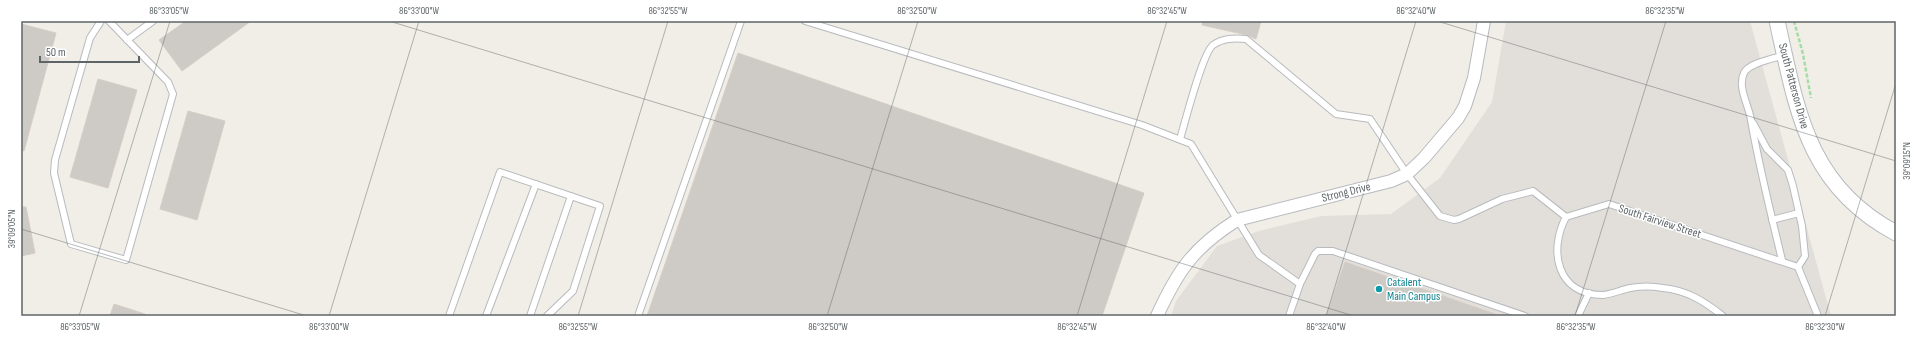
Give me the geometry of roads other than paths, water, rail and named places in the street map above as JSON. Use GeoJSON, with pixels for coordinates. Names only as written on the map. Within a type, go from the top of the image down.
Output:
{"type":"FeatureCollection","features":[{"type":"Feature","properties":{"kind":"street","name":"Strong Drive"},"geometry":{"type":"LineString","coordinates":[[1158,316],[1171,286],[1183,267],[1216,233],[1237,220],[1391,181],[1407,174],[1449,130],[1465,106],[1474,78],[1484,21]]}},
{"type":"Feature","properties":{"kind":"street","name":"South Patterson Drive"},"geometry":{"type":"LineString","coordinates":[[1777,21],[1800,118],[1822,168],[1834,185],[1854,205],[1876,222],[1896,233]]}},
{"type":"Feature","properties":{"kind":"lane"},"geometry":{"type":"LineString","coordinates":[[101,21],[90,38],[55,160],[54,173],[71,244],[126,260],[173,94],[168,82],[109,21]]}},
{"type":"Feature","properties":{"kind":"lane"},"geometry":{"type":"LineString","coordinates":[[127,40],[153,21]]}},
{"type":"Feature","properties":{"kind":"lane"},"geometry":{"type":"LineString","coordinates":[[638,316],[741,21]]}},
{"type":"Feature","properties":{"kind":"lane"},"geometry":{"type":"LineString","coordinates":[[805,21],[1142,125],[1191,144],[1259,254],[1300,284]]}},
{"type":"Feature","properties":{"kind":"lane"},"geometry":{"type":"LineString","coordinates":[[1180,139],[1203,64],[1212,46],[1228,38],[1246,39],[1336,114],[1370,119],[1407,174],[1440,216],[1447,219],[1459,220],[1502,199],[1533,191],[1566,217],[1560,229],[1557,263],[1561,273],[1567,280],[1583,292],[1605,295],[1641,287],[1664,288],[1695,296],[1723,316]]}},
{"type":"Feature","properties":{"kind":"lane"},"geometry":{"type":"LineString","coordinates":[[1782,260],[1755,146],[1751,119],[1742,83],[1744,73],[1750,66],[1785,55]]}},
{"type":"Feature","properties":{"kind":"lane"},"geometry":{"type":"LineString","coordinates":[[1751,119],[1767,149],[1788,170],[1799,213],[1805,256],[1798,267],[1818,316]]}},
{"type":"Feature","properties":{"kind":"lane"},"geometry":{"type":"LineString","coordinates":[[449,316],[500,172],[600,206],[573,291],[547,316]]}},
{"type":"Feature","properties":{"kind":"lane"},"geometry":{"type":"LineString","coordinates":[[486,316],[536,184]]}},
{"type":"Feature","properties":{"kind":"lane"},"geometry":{"type":"LineString","coordinates":[[530,316],[571,196]]}},
{"type":"Feature","properties":{"kind":"lane","name":"South Fairview Street"},"geometry":{"type":"LineString","coordinates":[[1566,217],[1609,204],[1782,260],[1798,267]]}},
{"type":"Feature","properties":{"kind":"lane"},"geometry":{"type":"LineString","coordinates":[[1772,220],[1799,213]]}},
{"type":"Feature","properties":{"kind":"lane"},"geometry":{"type":"LineString","coordinates":[[1289,316],[1300,284],[1318,251],[1332,251],[1525,316]]}},
{"type":"Feature","properties":{"kind":"lane"},"geometry":{"type":"LineString","coordinates":[[1578,316],[1589,293]]}},
{"type":"Feature","properties":{"kind":"place","name":"Catalent Main Campus"},"geometry":{"type":"Point","coordinates":[1379,289]}}]}
